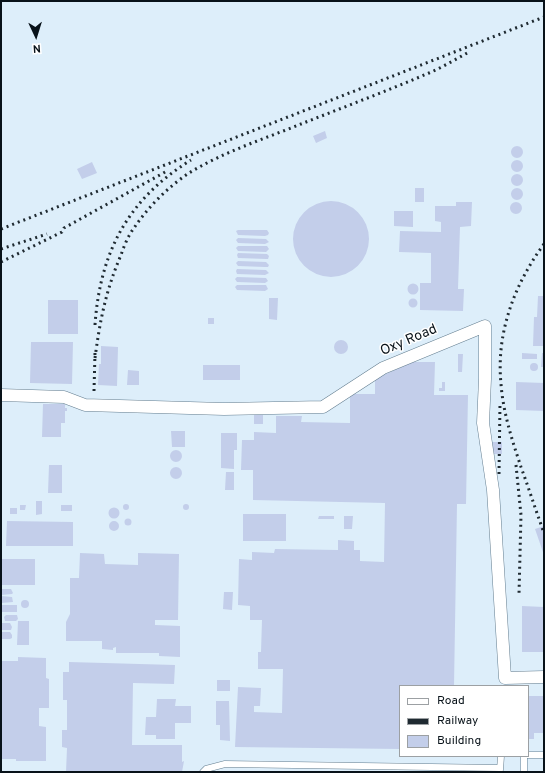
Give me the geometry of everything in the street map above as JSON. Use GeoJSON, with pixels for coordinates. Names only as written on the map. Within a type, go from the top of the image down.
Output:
{"type":"FeatureCollection","features":[{"type":"Feature","properties":{"kind":"street","name":"Oxy Road"},"geometry":{"type":"LineString","coordinates":[[1,395],[64,397],[86,405],[224,409],[323,407],[383,368],[485,326],[483,423],[493,490],[505,682],[544,677]]}},
{"type":"Feature","properties":{"kind":"lane"},"geometry":{"type":"LineString","coordinates":[[529,755],[544,755]]}},
{"type":"Feature","properties":{"kind":"lane"},"geometry":{"type":"LineString","coordinates":[[203,772],[206,769],[225,764],[500,770],[501,757]]}},
{"type":"Feature","properties":{"kind":"lane"},"geometry":{"type":"LineString","coordinates":[[524,757],[524,772]]}},
{"type":"Feature","properties":{"kind":"building"},"geometry":{"type":"Polygon","coordinates":[[[325,131],[327,138],[316,143],[313,136],[325,131]]]}},
{"type":"Feature","properties":{"kind":"building"},"geometry":{"type":"Polygon","coordinates":[[[515,146],[519,146],[523,152],[519,158],[515,158],[511,154],[511,150],[515,146]]]}},
{"type":"Feature","properties":{"kind":"building"},"geometry":{"type":"Polygon","coordinates":[[[515,160],[519,160],[523,166],[519,172],[515,172],[511,168],[511,164],[515,160]]]}},
{"type":"Feature","properties":{"kind":"building"},"geometry":{"type":"Polygon","coordinates":[[[92,162],[97,173],[82,179],[77,169],[92,162]]]}},
{"type":"Feature","properties":{"kind":"building"},"geometry":{"type":"Polygon","coordinates":[[[515,174],[519,174],[523,180],[519,186],[515,186],[511,182],[511,178],[515,174]]]}},
{"type":"Feature","properties":{"kind":"building"},"geometry":{"type":"Polygon","coordinates":[[[415,188],[424,188],[424,202],[415,202],[415,188]]]}},
{"type":"Feature","properties":{"kind":"building"},"geometry":{"type":"Polygon","coordinates":[[[515,188],[519,188],[523,194],[519,200],[515,200],[511,196],[511,192],[515,188]]]}},
{"type":"Feature","properties":{"kind":"building"},"geometry":{"type":"Polygon","coordinates":[[[331,201],[346,204],[358,212],[366,224],[369,239],[366,254],[358,266],[346,274],[331,277],[316,274],[304,266],[296,254],[293,239],[296,224],[304,212],[316,204],[331,201]]]}},
{"type":"Feature","properties":{"kind":"building"},"geometry":{"type":"Polygon","coordinates":[[[456,202],[472,202],[471,226],[460,227],[458,289],[464,289],[463,311],[420,310],[420,283],[431,283],[431,253],[399,252],[400,231],[441,232],[441,222],[435,221],[435,206],[456,206],[456,202]]]}},
{"type":"Feature","properties":{"kind":"building"},"geometry":{"type":"Polygon","coordinates":[[[514,202],[518,202],[522,208],[518,214],[514,214],[510,210],[510,206],[514,202]]]}},
{"type":"Feature","properties":{"kind":"building"},"geometry":{"type":"Polygon","coordinates":[[[394,211],[413,211],[413,227],[394,226],[394,211]]]}},
{"type":"Feature","properties":{"kind":"building"},"geometry":{"type":"Polygon","coordinates":[[[267,230],[269,233],[265,236],[238,235],[236,231],[267,230]]]}},
{"type":"Feature","properties":{"kind":"building"},"geometry":{"type":"Polygon","coordinates":[[[238,238],[266,239],[269,242],[265,244],[238,243],[236,240],[238,238]]]}},
{"type":"Feature","properties":{"kind":"building"},"geometry":{"type":"Polygon","coordinates":[[[238,246],[267,246],[269,249],[266,252],[238,251],[236,248],[238,246]]]}},
{"type":"Feature","properties":{"kind":"building"},"geometry":{"type":"Polygon","coordinates":[[[238,253],[267,254],[269,256],[268,259],[238,258],[238,253]]]}},
{"type":"Feature","properties":{"kind":"building"},"geometry":{"type":"Polygon","coordinates":[[[238,261],[266,262],[269,265],[268,267],[238,266],[236,263],[238,261]]]}},
{"type":"Feature","properties":{"kind":"building"},"geometry":{"type":"Polygon","coordinates":[[[237,269],[266,270],[269,273],[265,275],[237,274],[237,269]]]}},
{"type":"Feature","properties":{"kind":"building"},"geometry":{"type":"Polygon","coordinates":[[[237,277],[266,278],[268,281],[265,283],[237,282],[235,279],[237,277]]]}},
{"type":"Feature","properties":{"kind":"building"},"geometry":{"type":"Polygon","coordinates":[[[411,284],[415,284],[417,285],[417,293],[411,294],[408,291],[408,287],[411,284]]]}},
{"type":"Feature","properties":{"kind":"building"},"geometry":{"type":"Polygon","coordinates":[[[237,285],[266,285],[268,289],[265,291],[237,290],[235,287],[237,285]]]}},
{"type":"Feature","properties":{"kind":"building"},"geometry":{"type":"Polygon","coordinates":[[[538,296],[544,296],[544,346],[533,346],[534,317],[537,317],[538,296]]]}},
{"type":"Feature","properties":{"kind":"building"},"geometry":{"type":"Polygon","coordinates":[[[269,298],[278,298],[277,320],[269,319],[269,298]]]}},
{"type":"Feature","properties":{"kind":"building"},"geometry":{"type":"Polygon","coordinates":[[[413,298],[418,303],[413,308],[408,303],[413,298]]]}},
{"type":"Feature","properties":{"kind":"building"},"geometry":{"type":"Polygon","coordinates":[[[48,300],[78,300],[78,334],[48,334],[48,300]]]}},
{"type":"Feature","properties":{"kind":"building"},"geometry":{"type":"Polygon","coordinates":[[[208,318],[214,318],[214,324],[208,324],[208,318]]]}},
{"type":"Feature","properties":{"kind":"building"},"geometry":{"type":"Polygon","coordinates":[[[341,340],[346,342],[348,347],[346,352],[341,354],[336,352],[334,347],[336,342],[341,340]]]}},
{"type":"Feature","properties":{"kind":"building"},"geometry":{"type":"Polygon","coordinates":[[[31,342],[73,342],[72,384],[30,383],[31,342]]]}},
{"type":"Feature","properties":{"kind":"building"},"geometry":{"type":"Polygon","coordinates":[[[101,346],[118,347],[117,386],[98,385],[99,364],[101,364],[101,346]]]}},
{"type":"Feature","properties":{"kind":"building"},"geometry":{"type":"Polygon","coordinates":[[[522,353],[537,354],[537,359],[522,359],[522,353]]]}},
{"type":"Feature","properties":{"kind":"building"},"geometry":{"type":"Polygon","coordinates":[[[542,353],[544,353],[544,367],[541,367],[542,353]]]}},
{"type":"Feature","properties":{"kind":"building"},"geometry":{"type":"Polygon","coordinates":[[[458,354],[463,354],[462,372],[458,372],[458,354]]]}},
{"type":"Feature","properties":{"kind":"building"},"geometry":{"type":"Polygon","coordinates":[[[412,362],[435,362],[434,395],[468,395],[466,504],[457,504],[454,685],[399,685],[399,749],[235,747],[238,687],[261,688],[260,706],[254,706],[254,712],[282,713],[283,669],[258,669],[258,652],[261,652],[262,620],[250,620],[250,606],[238,605],[239,559],[252,560],[252,552],[274,553],[275,549],[338,550],[338,540],[354,541],[354,550],[360,550],[360,561],[384,562],[385,503],[253,500],[253,470],[241,470],[242,440],[254,440],[254,432],[276,433],[276,416],[302,416],[301,422],[350,423],[350,394],[375,394],[375,379],[412,362]]]}},
{"type":"Feature","properties":{"kind":"building"},"geometry":{"type":"Polygon","coordinates":[[[532,363],[536,363],[538,367],[536,371],[532,371],[530,369],[530,365],[532,363]]]}},
{"type":"Feature","properties":{"kind":"building"},"geometry":{"type":"Polygon","coordinates":[[[203,365],[240,365],[240,380],[203,380],[203,365]]]}},
{"type":"Feature","properties":{"kind":"building"},"geometry":{"type":"Polygon","coordinates":[[[128,370],[139,371],[139,385],[127,385],[128,370]]]}},
{"type":"Feature","properties":{"kind":"building"},"geometry":{"type":"Polygon","coordinates":[[[442,382],[445,382],[445,391],[439,391],[439,388],[442,388],[442,382]]]}},
{"type":"Feature","properties":{"kind":"building"},"geometry":{"type":"Polygon","coordinates":[[[516,382],[544,383],[544,411],[516,410],[516,382]]]}},
{"type":"Feature","properties":{"kind":"building"},"geometry":{"type":"Polygon","coordinates":[[[43,404],[65,404],[67,411],[65,411],[65,423],[61,423],[61,437],[42,437],[43,404]]]}},
{"type":"Feature","properties":{"kind":"building"},"geometry":{"type":"Polygon","coordinates":[[[254,415],[263,415],[263,424],[254,424],[254,415]]]}},
{"type":"Feature","properties":{"kind":"building"},"geometry":{"type":"Polygon","coordinates":[[[171,431],[185,431],[185,447],[172,447],[171,431]]]}},
{"type":"Feature","properties":{"kind":"building"},"geometry":{"type":"Polygon","coordinates":[[[221,433],[237,433],[237,450],[234,450],[234,469],[221,468],[221,433]]]}},
{"type":"Feature","properties":{"kind":"building"},"geometry":{"type":"Polygon","coordinates":[[[489,442],[502,442],[502,454],[489,454],[489,442]]]}},
{"type":"Feature","properties":{"kind":"building"},"geometry":{"type":"Polygon","coordinates":[[[174,450],[178,450],[182,456],[178,462],[174,462],[170,458],[170,454],[174,450]]]}},
{"type":"Feature","properties":{"kind":"building"},"geometry":{"type":"Polygon","coordinates":[[[49,465],[62,465],[62,493],[48,493],[49,465]]]}},
{"type":"Feature","properties":{"kind":"building"},"geometry":{"type":"Polygon","coordinates":[[[174,467],[178,467],[182,473],[178,479],[174,479],[170,475],[170,471],[174,467]]]}},
{"type":"Feature","properties":{"kind":"building"},"geometry":{"type":"Polygon","coordinates":[[[226,472],[234,472],[234,490],[225,490],[226,472]]]}},
{"type":"Feature","properties":{"kind":"building"},"geometry":{"type":"Polygon","coordinates":[[[36,501],[42,501],[42,514],[36,515],[36,501]]]}},
{"type":"Feature","properties":{"kind":"building"},"geometry":{"type":"Polygon","coordinates":[[[126,504],[129,507],[126,510],[123,507],[126,504]]]}},
{"type":"Feature","properties":{"kind":"building"},"geometry":{"type":"Polygon","coordinates":[[[186,504],[189,507],[186,510],[183,507],[186,504]]]}},
{"type":"Feature","properties":{"kind":"building"},"geometry":{"type":"Polygon","coordinates":[[[20,505],[26,505],[25,510],[20,510],[20,505]]]}},
{"type":"Feature","properties":{"kind":"building"},"geometry":{"type":"Polygon","coordinates":[[[61,505],[72,505],[72,511],[61,511],[61,505]]]}},
{"type":"Feature","properties":{"kind":"building"},"geometry":{"type":"Polygon","coordinates":[[[10,508],[17,508],[17,514],[10,514],[10,508]]]}},
{"type":"Feature","properties":{"kind":"building"},"geometry":{"type":"Polygon","coordinates":[[[112,508],[116,508],[118,509],[118,517],[112,518],[109,515],[109,511],[112,508]]]}},
{"type":"Feature","properties":{"kind":"building"},"geometry":{"type":"Polygon","coordinates":[[[243,514],[286,514],[286,541],[243,541],[243,514]]]}},
{"type":"Feature","properties":{"kind":"building"},"geometry":{"type":"Polygon","coordinates":[[[319,516],[334,516],[334,519],[318,519],[319,516]]]}},
{"type":"Feature","properties":{"kind":"building"},"geometry":{"type":"Polygon","coordinates":[[[344,516],[353,516],[352,529],[344,529],[344,516]]]}},
{"type":"Feature","properties":{"kind":"building"},"geometry":{"type":"Polygon","coordinates":[[[128,519],[131,522],[128,525],[125,522],[128,519]]]}},
{"type":"Feature","properties":{"kind":"building"},"geometry":{"type":"Polygon","coordinates":[[[7,521],[73,522],[73,546],[6,546],[7,521]]]}},
{"type":"Feature","properties":{"kind":"building"},"geometry":{"type":"Polygon","coordinates":[[[112,521],[116,521],[118,522],[118,530],[112,531],[109,528],[109,524],[112,521]]]}},
{"type":"Feature","properties":{"kind":"building"},"geometry":{"type":"Polygon","coordinates":[[[544,526],[544,555],[535,529],[544,526]]]}},
{"type":"Feature","properties":{"kind":"building"},"geometry":{"type":"Polygon","coordinates":[[[80,553],[104,554],[105,564],[138,565],[138,553],[179,554],[178,620],[155,620],[155,625],[180,626],[180,657],[159,656],[159,653],[116,653],[116,647],[113,648],[113,650],[102,649],[102,641],[66,641],[66,622],[70,614],[70,578],[79,578],[80,553]]]}},
{"type":"Feature","properties":{"kind":"building"},"geometry":{"type":"Polygon","coordinates":[[[1,559],[35,559],[35,585],[1,585],[1,559]]]}},
{"type":"Feature","properties":{"kind":"building"},"geometry":{"type":"Polygon","coordinates":[[[1,589],[11,589],[13,593],[1,595],[1,589]]]}},
{"type":"Feature","properties":{"kind":"building"},"geometry":{"type":"Polygon","coordinates":[[[224,592],[233,592],[232,610],[223,609],[224,592]]]}},
{"type":"Feature","properties":{"kind":"building"},"geometry":{"type":"Polygon","coordinates":[[[1,596],[12,597],[13,602],[1,603],[1,596]]]}},
{"type":"Feature","properties":{"kind":"building"},"geometry":{"type":"Polygon","coordinates":[[[23,600],[27,600],[29,604],[27,608],[23,608],[21,606],[21,602],[23,600]]]}},
{"type":"Feature","properties":{"kind":"building"},"geometry":{"type":"Polygon","coordinates":[[[1,605],[17,605],[17,612],[1,612],[1,605]]]}},
{"type":"Feature","properties":{"kind":"building"},"geometry":{"type":"Polygon","coordinates":[[[522,606],[544,607],[544,652],[522,652],[522,606]]]}},
{"type":"Feature","properties":{"kind":"building"},"geometry":{"type":"Polygon","coordinates":[[[6,615],[17,615],[18,619],[16,621],[5,621],[4,617],[6,615]]]}},
{"type":"Feature","properties":{"kind":"building"},"geometry":{"type":"Polygon","coordinates":[[[18,621],[29,621],[29,645],[17,645],[18,621]]]}},
{"type":"Feature","properties":{"kind":"building"},"geometry":{"type":"Polygon","coordinates":[[[1,623],[10,623],[12,627],[11,630],[1,630],[1,623]]]}},
{"type":"Feature","properties":{"kind":"building"},"geometry":{"type":"Polygon","coordinates":[[[1,632],[10,632],[12,638],[1,639],[1,632]]]}},
{"type":"Feature","properties":{"kind":"building"},"geometry":{"type":"Polygon","coordinates":[[[18,657],[46,658],[46,678],[49,679],[49,708],[39,708],[39,726],[46,727],[46,761],[16,761],[16,759],[1,759],[1,661],[18,661],[18,657]]]}},
{"type":"Feature","properties":{"kind":"building"},"geometry":{"type":"Polygon","coordinates":[[[69,662],[175,665],[174,684],[133,683],[132,745],[182,745],[182,762],[184,761],[182,772],[66,772],[67,748],[62,747],[62,730],[67,730],[67,700],[63,700],[63,672],[69,672],[69,662]]]}},
{"type":"Feature","properties":{"kind":"building"},"geometry":{"type":"Polygon","coordinates":[[[217,680],[230,680],[230,691],[217,691],[217,680]]]}},
{"type":"Feature","properties":{"kind":"building"},"geometry":{"type":"Polygon","coordinates":[[[529,696],[544,696],[544,733],[534,733],[534,739],[529,739],[529,696]]]}},
{"type":"Feature","properties":{"kind":"building"},"geometry":{"type":"Polygon","coordinates":[[[157,699],[176,699],[175,706],[191,706],[191,723],[175,723],[175,739],[156,739],[156,735],[145,735],[146,717],[156,717],[157,699]]]}},
{"type":"Feature","properties":{"kind":"building"},"geometry":{"type":"Polygon","coordinates":[[[216,701],[229,701],[230,741],[220,740],[220,725],[216,725],[216,701]]]}},
{"type":"Feature","properties":{"kind":"railway"},"geometry":{"type":"LineString","coordinates":[[1,229],[544,17]]}},
{"type":"Feature","properties":{"kind":"railway"},"geometry":{"type":"LineString","coordinates":[[95,358],[101,318],[126,241],[146,213],[159,198],[174,185],[189,173],[232,151],[414,79],[469,52]]}},
{"type":"Feature","properties":{"kind":"railway"},"geometry":{"type":"LineString","coordinates":[[95,325],[103,274],[111,251],[121,230],[134,210],[150,192],[169,175],[191,160]]}},
{"type":"Feature","properties":{"kind":"railway"},"geometry":{"type":"LineString","coordinates":[[1,262],[62,232],[64,228],[167,171]]}},
{"type":"Feature","properties":{"kind":"railway"},"geometry":{"type":"LineString","coordinates":[[1,249],[47,234]]}},
{"type":"Feature","properties":{"kind":"railway"},"geometry":{"type":"LineString","coordinates":[[544,244],[524,276],[509,310],[501,346],[500,365],[502,394],[508,426],[544,533]]}},
{"type":"Feature","properties":{"kind":"railway"},"geometry":{"type":"LineString","coordinates":[[94,391],[95,353]]}},
{"type":"Feature","properties":{"kind":"railway"},"geometry":{"type":"LineString","coordinates":[[499,474],[500,403]]}},
{"type":"Feature","properties":{"kind":"railway"},"geometry":{"type":"LineString","coordinates":[[516,465],[521,515],[519,594]]}}]}
